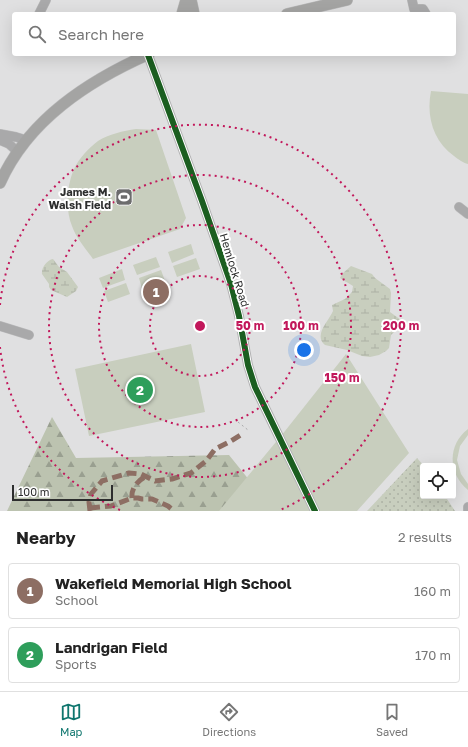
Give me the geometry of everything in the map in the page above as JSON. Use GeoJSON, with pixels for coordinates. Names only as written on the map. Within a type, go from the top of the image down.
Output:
{"type":"FeatureCollection","features":[{"type":"Feature","properties":{"kind":"main road"},"geometry":{"type":"LineString","coordinates":[[183,12],[186,0]]}},
{"type":"Feature","properties":{"kind":"main road"},"geometry":{"type":"LineString","coordinates":[[192,0],[194,12]]}},
{"type":"Feature","properties":{"kind":"main road"},"geometry":{"type":"LineString","coordinates":[[296,12],[347,0]]}},
{"type":"Feature","properties":{"kind":"main road"},"geometry":{"type":"LineString","coordinates":[[0,183],[26,140],[55,111],[80,91],[105,76],[145,56]]}},
{"type":"Feature","properties":{"kind":"street"},"geometry":{"type":"LineString","coordinates":[[40,12],[46,0]]}},
{"type":"Feature","properties":{"kind":"street"},"geometry":{"type":"LineString","coordinates":[[412,8],[424,10],[425,12]]}},
{"type":"Feature","properties":{"kind":"street","name":"Hemlock Road"},"geometry":{"type":"LineString","coordinates":[[150,56],[231,284],[239,316],[248,365],[255,387],[315,511]]}},
{"type":"Feature","properties":{"kind":"street"},"geometry":{"type":"LineString","coordinates":[[0,134],[26,140]]}},
{"type":"Feature","properties":{"kind":"street"},"geometry":{"type":"LineString","coordinates":[[0,140],[9,144],[18,152]]}},
{"type":"Feature","properties":{"kind":"street"},"geometry":{"type":"LineString","coordinates":[[459,207],[468,214]]}},
{"type":"Feature","properties":{"kind":"street"},"geometry":{"type":"LineString","coordinates":[[0,326],[29,335]]}},
{"type":"Feature","properties":{"kind":"path"},"geometry":{"type":"LineString","coordinates":[[238,422],[248,430]]}},
{"type":"Feature","properties":{"kind":"green space"},"geometry":{"type":"Polygon","coordinates":[[[431,91],[468,94],[468,164],[459,160],[447,150],[436,135],[431,119],[431,91]]]}},
{"type":"Feature","properties":{"kind":"green space","name":"James M. Walsh Field"},"geometry":{"type":"Polygon","coordinates":[[[136,129],[156,130],[186,218],[180,229],[93,259],[76,235],[68,212],[68,190],[72,175],[81,157],[98,141],[116,133],[136,129]]]}},
{"type":"Feature","properties":{"kind":"green space"},"geometry":{"type":"Polygon","coordinates":[[[191,244],[194,254],[172,263],[168,252],[191,244]]]}},
{"type":"Feature","properties":{"kind":"green space"},"geometry":{"type":"Polygon","coordinates":[[[156,257],[160,267],[137,275],[133,265],[156,257]]]}},
{"type":"Feature","properties":{"kind":"green space"},"geometry":{"type":"Polygon","coordinates":[[[196,258],[200,269],[177,277],[173,266],[196,258]]]}},
{"type":"Feature","properties":{"kind":"green space"},"geometry":{"type":"Polygon","coordinates":[[[53,259],[59,267],[67,272],[78,287],[76,291],[67,297],[51,290],[42,274],[42,269],[49,261],[53,259]]]}},
{"type":"Feature","properties":{"kind":"green space"},"geometry":{"type":"Polygon","coordinates":[[[351,266],[372,274],[390,289],[390,312],[401,320],[401,325],[391,335],[389,348],[379,355],[370,357],[362,356],[347,350],[325,345],[322,341],[321,332],[333,311],[332,305],[345,299],[352,292],[353,286],[340,278],[342,274],[351,266]]]}},
{"type":"Feature","properties":{"kind":"green space"},"geometry":{"type":"Polygon","coordinates":[[[122,269],[125,280],[103,288],[99,278],[122,269]]]}},
{"type":"Feature","properties":{"kind":"green space"},"geometry":{"type":"Polygon","coordinates":[[[161,270],[165,281],[142,289],[139,278],[161,270]]]}},
{"type":"Feature","properties":{"kind":"green space"},"geometry":{"type":"Polygon","coordinates":[[[126,283],[130,294],[108,302],[104,291],[126,283]]]}},
{"type":"Feature","properties":{"kind":"green space"},"geometry":{"type":"Polygon","coordinates":[[[191,344],[205,412],[89,436],[75,369],[191,344]]]}},
{"type":"Feature","properties":{"kind":"green space"},"geometry":{"type":"Polygon","coordinates":[[[346,354],[409,453],[357,511],[219,511],[285,431],[346,354]]]}},
{"type":"Feature","properties":{"kind":"green space"},"geometry":{"type":"Polygon","coordinates":[[[52,417],[76,458],[229,455],[274,511],[7,511],[52,417]]]}},
{"type":"Feature","properties":{"kind":"green space"},"geometry":{"type":"Polygon","coordinates":[[[468,429],[468,435],[460,446],[457,460],[461,474],[468,484],[468,490],[457,476],[456,463],[453,463],[453,451],[461,436],[468,429]]]}},
{"type":"Feature","properties":{"kind":"green space"},"geometry":{"type":"Polygon","coordinates":[[[417,458],[421,463],[420,463],[420,499],[447,499],[455,511],[367,511],[417,458]]]}},
{"type":"Feature","properties":{"kind":"marked path"},"geometry":{"type":"LineString","coordinates":[[90,511],[89,502],[91,494],[102,481],[129,473],[141,474],[155,481],[172,479],[191,473],[206,461],[215,449],[242,434]]}},
{"type":"Feature","properties":{"kind":"marked path"},"geometry":{"type":"LineString","coordinates":[[132,498],[132,491],[135,486],[145,477]]}},
{"type":"Feature","properties":{"kind":"marked path"},"geometry":{"type":"LineString","coordinates":[[90,508],[111,506],[132,498],[138,498],[152,499],[168,506],[174,511]]}},
{"type":"Feature","properties":{"kind":"cycle path"},"geometry":{"type":"LineString","coordinates":[[148,56],[231,284],[239,316],[248,365],[255,387],[315,511]]}},
{"type":"Feature","properties":{"kind":"place","name":"James M. Walsh Field"},"geometry":{"type":"Point","coordinates":[124,197]}},
{"type":"Feature","properties":{"kind":"place","name":"Wakefield Memorial High School"},"geometry":{"type":"Point","coordinates":[156,292]}},
{"type":"Feature","properties":{"kind":"place","name":"Landrigan Field"},"geometry":{"type":"Point","coordinates":[140,390]}}]}
